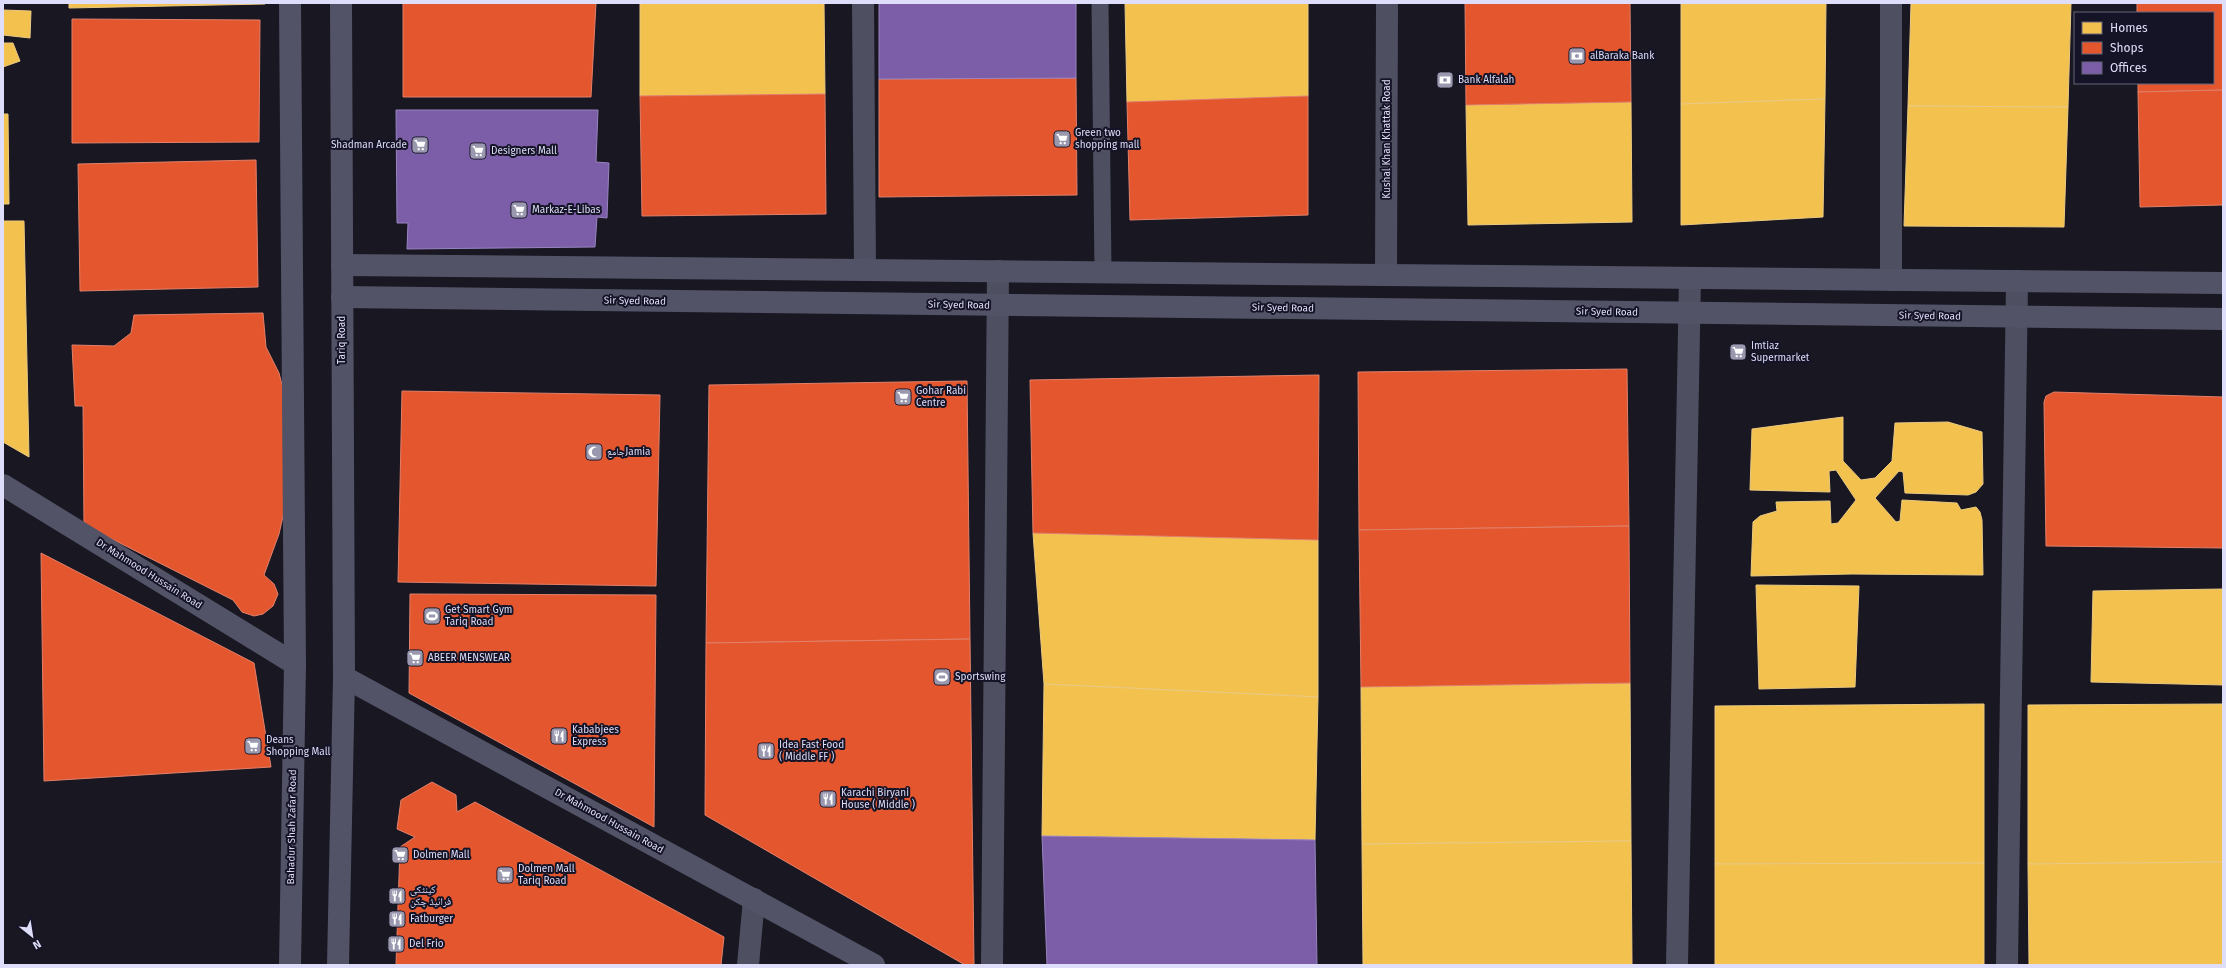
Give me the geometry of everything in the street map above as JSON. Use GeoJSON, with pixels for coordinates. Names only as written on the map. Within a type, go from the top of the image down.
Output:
{"type":"FeatureCollection","features":[{"type":"Feature","properties":{"kind":"main road"},"geometry":{"type":"LineString","coordinates":[[290,3],[295,664]]}},
{"type":"Feature","properties":{"kind":"main road","name":"Tariq Road"},"geometry":{"type":"LineString","coordinates":[[340,3],[344,677]]}},
{"type":"Feature","properties":{"kind":"main road"},"geometry":{"type":"LineString","coordinates":[[342,264],[2223,283]]}},
{"type":"Feature","properties":{"kind":"main road","name":"Sir Syed Road"},"geometry":{"type":"LineString","coordinates":[[342,297],[2223,319]]}},
{"type":"Feature","properties":{"kind":"main road","name":"Dr Mahmood Hussain Road"},"geometry":{"type":"LineString","coordinates":[[3,485],[295,664]]}},
{"type":"Feature","properties":{"kind":"main road","name":"Bahadur Shah Zafar Road"},"geometry":{"type":"LineString","coordinates":[[290,965],[295,664]]}},
{"type":"Feature","properties":{"kind":"main road"},"geometry":{"type":"LineString","coordinates":[[338,965],[344,677]]}},
{"type":"Feature","properties":{"kind":"main road","name":"Dr Mahmood Hussain Road"},"geometry":{"type":"LineString","coordinates":[[344,677],[874,965]]}},
{"type":"Feature","properties":{"kind":"street"},"geometry":{"type":"LineString","coordinates":[[863,3],[865,270]]}},
{"type":"Feature","properties":{"kind":"street","name":"Kushal Khan Khattak Road"},"geometry":{"type":"LineString","coordinates":[[1386,275],[1387,3]]}},
{"type":"Feature","properties":{"kind":"street"},"geometry":{"type":"LineString","coordinates":[[1891,3],[1891,280]]}},
{"type":"Feature","properties":{"kind":"street"},"geometry":{"type":"LineString","coordinates":[[992,965],[998,271]]}},
{"type":"Feature","properties":{"kind":"street"},"geometry":{"type":"LineString","coordinates":[[1677,965],[1690,278]]}},
{"type":"Feature","properties":{"kind":"street"},"geometry":{"type":"LineString","coordinates":[[2008,965],[2017,281]]}},
{"type":"Feature","properties":{"kind":"street"},"geometry":{"type":"LineString","coordinates":[[748,965],[754,899]]}},
{"type":"Feature","properties":{"kind":"lane"},"geometry":{"type":"LineString","coordinates":[[1100,3],[1103,272]]}},
{"type":"Feature","properties":{"kind":"building: Homes"},"geometry":{"type":"Polygon","coordinates":[[[69,3],[265,3],[265,4],[69,8],[69,3]]]}},
{"type":"Feature","properties":{"kind":"building: Homes"},"geometry":{"type":"Polygon","coordinates":[[[640,3],[824,3],[825,94],[640,96],[640,3]]]}},
{"type":"Feature","properties":{"kind":"building: Homes"},"geometry":{"type":"Polygon","coordinates":[[[1125,3],[1308,3],[1308,96],[1127,102],[1125,3]]]}},
{"type":"Feature","properties":{"kind":"building: Homes"},"geometry":{"type":"Polygon","coordinates":[[[1681,3],[1826,3],[1825,99],[1681,104],[1681,3]]]}},
{"type":"Feature","properties":{"kind":"building: Homes"},"geometry":{"type":"Polygon","coordinates":[[[1911,3],[2071,3],[2068,107],[1908,106],[1911,3]]]}},
{"type":"Feature","properties":{"kind":"building: Homes"},"geometry":{"type":"Polygon","coordinates":[[[3,10],[31,11],[30,38],[3,35],[3,10]]]}},
{"type":"Feature","properties":{"kind":"building: Homes"},"geometry":{"type":"Polygon","coordinates":[[[3,43],[13,43],[20,61],[3,67],[3,43]]]}},
{"type":"Feature","properties":{"kind":"building: Homes"},"geometry":{"type":"Polygon","coordinates":[[[1825,99],[1823,217],[1681,225],[1681,104],[1825,99]]]}},
{"type":"Feature","properties":{"kind":"building: Homes"},"geometry":{"type":"Polygon","coordinates":[[[1631,102],[1632,222],[1468,225],[1466,105],[1631,102]]]}},
{"type":"Feature","properties":{"kind":"building: Homes"},"geometry":{"type":"Polygon","coordinates":[[[1908,106],[2068,107],[2064,227],[1904,226],[1908,106]]]}},
{"type":"Feature","properties":{"kind":"building: Homes"},"geometry":{"type":"Polygon","coordinates":[[[3,114],[8,114],[9,204],[3,204],[3,114]]]}},
{"type":"Feature","properties":{"kind":"building: Homes"},"geometry":{"type":"Polygon","coordinates":[[[3,221],[24,221],[29,457],[3,442],[3,221]]]}},
{"type":"Feature","properties":{"kind":"building: Homes"},"geometry":{"type":"Polygon","coordinates":[[[1843,417],[1843,461],[1861,480],[1875,478],[1892,461],[1895,423],[1948,422],[1982,432],[1983,484],[1976,492],[1968,495],[1905,493],[1903,472],[1899,471],[1875,498],[1896,522],[1900,521],[1902,500],[1957,503],[1961,510],[1976,507],[1980,512],[1982,520],[1983,575],[1852,574],[1751,576],[1753,522],[1760,516],[1777,511],[1776,502],[1830,501],[1831,524],[1838,523],[1856,500],[1836,470],[1829,471],[1830,492],[1750,490],[1752,429],[1843,417]]]}},
{"type":"Feature","properties":{"kind":"building: Homes"},"geometry":{"type":"Polygon","coordinates":[[[1033,533],[1318,540],[1318,697],[1044,684],[1033,533]]]}},
{"type":"Feature","properties":{"kind":"building: Homes"},"geometry":{"type":"Polygon","coordinates":[[[1756,585],[1859,586],[1855,687],[1759,689],[1756,585]]]}},
{"type":"Feature","properties":{"kind":"building: Homes"},"geometry":{"type":"Polygon","coordinates":[[[2223,589],[2223,685],[2091,682],[2093,591],[2223,589]]]}},
{"type":"Feature","properties":{"kind":"building: Homes"},"geometry":{"type":"Polygon","coordinates":[[[1630,683],[1631,841],[1362,844],[1361,687],[1630,683]]]}},
{"type":"Feature","properties":{"kind":"building: Homes"},"geometry":{"type":"Polygon","coordinates":[[[1044,684],[1318,697],[1315,840],[1042,836],[1044,684]]]}},
{"type":"Feature","properties":{"kind":"building: Homes"},"geometry":{"type":"Polygon","coordinates":[[[1984,704],[1984,863],[1715,864],[1715,706],[1984,704]]]}},
{"type":"Feature","properties":{"kind":"building: Homes"},"geometry":{"type":"Polygon","coordinates":[[[2223,704],[2223,862],[2028,864],[2028,705],[2223,704]]]}},
{"type":"Feature","properties":{"kind":"building: Homes"},"geometry":{"type":"Polygon","coordinates":[[[1631,841],[1632,965],[1363,965],[1362,844],[1631,841]]]}},
{"type":"Feature","properties":{"kind":"building: Homes"},"geometry":{"type":"Polygon","coordinates":[[[2223,862],[2223,965],[2029,965],[2028,864],[2223,862]]]}},
{"type":"Feature","properties":{"kind":"building: Homes"},"geometry":{"type":"Polygon","coordinates":[[[1984,863],[1984,965],[1715,965],[1715,864],[1984,863]]]}},
{"type":"Feature","properties":{"kind":"building: Shops"},"geometry":{"type":"Polygon","coordinates":[[[403,3],[596,3],[591,97],[403,97],[403,3]]]}},
{"type":"Feature","properties":{"kind":"building: Shops"},"geometry":{"type":"Polygon","coordinates":[[[1465,3],[1630,3],[1631,102],[1466,105],[1465,3]]]}},
{"type":"Feature","properties":{"kind":"building: Shops"},"geometry":{"type":"Polygon","coordinates":[[[2137,3],[2223,3],[2223,90],[2138,92],[2138,84],[2214,84],[2214,12],[2137,12],[2137,3]]]}},
{"type":"Feature","properties":{"kind":"building: Shops"},"geometry":{"type":"Polygon","coordinates":[[[72,19],[260,20],[259,142],[72,143],[72,19]]]}},
{"type":"Feature","properties":{"kind":"building: Shops"},"geometry":{"type":"Polygon","coordinates":[[[1076,78],[1077,195],[879,197],[879,79],[1076,78]]]}},
{"type":"Feature","properties":{"kind":"building: Shops"},"geometry":{"type":"Polygon","coordinates":[[[2223,90],[2223,205],[2140,207],[2138,92],[2223,90]]]}},
{"type":"Feature","properties":{"kind":"building: Shops"},"geometry":{"type":"Polygon","coordinates":[[[825,94],[826,214],[642,216],[640,96],[825,94]]]}},
{"type":"Feature","properties":{"kind":"building: Shops"},"geometry":{"type":"Polygon","coordinates":[[[1308,96],[1308,215],[1130,220],[1127,102],[1308,96]]]}},
{"type":"Feature","properties":{"kind":"building: Shops"},"geometry":{"type":"Polygon","coordinates":[[[256,160],[258,287],[80,291],[78,164],[256,160]]]}},
{"type":"Feature","properties":{"kind":"building: Shops"},"geometry":{"type":"Polygon","coordinates":[[[263,313],[266,347],[279,373],[285,396],[287,499],[279,534],[264,575],[274,584],[278,594],[273,606],[263,614],[254,616],[242,612],[233,600],[84,525],[83,406],[75,406],[72,345],[114,346],[131,333],[134,315],[263,313]]]}},
{"type":"Feature","properties":{"kind":"building: Shops"},"geometry":{"type":"Polygon","coordinates":[[[1627,369],[1629,526],[1359,530],[1358,372],[1627,369]]]}},
{"type":"Feature","properties":{"kind":"building: Shops"},"geometry":{"type":"Polygon","coordinates":[[[1319,375],[1318,540],[1033,533],[1030,380],[1319,375]]]}},
{"type":"Feature","properties":{"kind":"building: Shops"},"geometry":{"type":"Polygon","coordinates":[[[967,381],[970,639],[706,643],[709,385],[967,381]]]}},
{"type":"Feature","properties":{"kind":"building: Shops"},"geometry":{"type":"Polygon","coordinates":[[[402,391],[660,395],[656,586],[398,582],[402,391]]]}},
{"type":"Feature","properties":{"kind":"building: Shops"},"geometry":{"type":"Polygon","coordinates":[[[2054,392],[2223,397],[2223,548],[2046,546],[2044,402],[2046,396],[2054,392]]]}},
{"type":"Feature","properties":{"kind":"building: Shops"},"geometry":{"type":"Polygon","coordinates":[[[1629,526],[1630,683],[1361,687],[1359,530],[1629,526]]]}},
{"type":"Feature","properties":{"kind":"building: Shops"},"geometry":{"type":"Polygon","coordinates":[[[41,553],[254,663],[271,767],[44,781],[41,553]]]}},
{"type":"Feature","properties":{"kind":"building: Shops"},"geometry":{"type":"Polygon","coordinates":[[[410,594],[656,595],[654,827],[409,693],[410,594]]]}},
{"type":"Feature","properties":{"kind":"building: Shops"},"geometry":{"type":"Polygon","coordinates":[[[970,639],[974,965],[965,965],[705,815],[706,643],[970,639]]]}},
{"type":"Feature","properties":{"kind":"building: Shops","name":"Dolmen Mall Tariq Road"},"geometry":{"type":"Polygon","coordinates":[[[432,782],[456,795],[457,812],[475,802],[724,937],[721,965],[396,965],[400,847],[415,837],[397,829],[401,800],[432,782]]]}},
{"type":"Feature","properties":{"kind":"building: Offices"},"geometry":{"type":"Polygon","coordinates":[[[879,3],[1076,3],[1076,78],[879,79],[879,3]]]}},
{"type":"Feature","properties":{"kind":"building: Offices"},"geometry":{"type":"Polygon","coordinates":[[[396,110],[598,110],[596,162],[609,163],[607,218],[597,217],[595,247],[407,249],[408,223],[397,223],[396,110]]]}},
{"type":"Feature","properties":{"kind":"building: Offices"},"geometry":{"type":"Polygon","coordinates":[[[1042,836],[1315,840],[1317,965],[1047,965],[1042,836]]]}},
{"type":"Feature","properties":{"kind":"place","name":"alBaraka Bank"},"geometry":{"type":"Point","coordinates":[1577,56]}},
{"type":"Feature","properties":{"kind":"place","name":"Bank Alfalah"},"geometry":{"type":"Point","coordinates":[1445,80]}},
{"type":"Feature","properties":{"kind":"place","name":"Green two shopping mall"},"geometry":{"type":"Point","coordinates":[1062,139]}},
{"type":"Feature","properties":{"kind":"place","name":"Shadman Arcade"},"geometry":{"type":"Point","coordinates":[420,145]}},
{"type":"Feature","properties":{"kind":"place","name":"Designers Mall"},"geometry":{"type":"Point","coordinates":[478,151]}},
{"type":"Feature","properties":{"kind":"place","name":"Markaz-E-Libas"},"geometry":{"type":"Point","coordinates":[519,210]}},
{"type":"Feature","properties":{"kind":"place","name":"Imtiaz Supermarket"},"geometry":{"type":"Point","coordinates":[1738,352]}},
{"type":"Feature","properties":{"kind":"place","name":"Gohar Rabi Centre"},"geometry":{"type":"Point","coordinates":[903,397]}},
{"type":"Feature","properties":{"kind":"place","name":"جامعJamia"},"geometry":{"type":"Point","coordinates":[594,452]}},
{"type":"Feature","properties":{"kind":"place","name":"Get Smart Gym Tariq Road"},"geometry":{"type":"Point","coordinates":[432,616]}},
{"type":"Feature","properties":{"kind":"place","name":"ABEER MENSWEAR"},"geometry":{"type":"Point","coordinates":[415,658]}},
{"type":"Feature","properties":{"kind":"place","name":"Sportswing"},"geometry":{"type":"Point","coordinates":[942,677]}},
{"type":"Feature","properties":{"kind":"place","name":"Kababjees Express"},"geometry":{"type":"Point","coordinates":[559,736]}},
{"type":"Feature","properties":{"kind":"place","name":"Deans Shopping Mall"},"geometry":{"type":"Point","coordinates":[253,746]}},
{"type":"Feature","properties":{"kind":"place","name":"Idea Fast Food ( Middle FF )"},"geometry":{"type":"Point","coordinates":[766,751]}},
{"type":"Feature","properties":{"kind":"place","name":"Karachi Biryani House ( Middle )"},"geometry":{"type":"Point","coordinates":[828,799]}},
{"type":"Feature","properties":{"kind":"place","name":"Dolmen Mall"},"geometry":{"type":"Point","coordinates":[400,855]}},
{"type":"Feature","properties":{"kind":"place","name":"Dolmen Mall Tariq Road"},"geometry":{"type":"Point","coordinates":[505,875]}},
{"type":"Feature","properties":{"kind":"place","name":"کینٹکی فرائیڈ چکن"},"geometry":{"type":"Point","coordinates":[397,896]}},
{"type":"Feature","properties":{"kind":"place","name":"Fatburger"},"geometry":{"type":"Point","coordinates":[397,919]}},
{"type":"Feature","properties":{"kind":"place","name":"Del Frio"},"geometry":{"type":"Point","coordinates":[396,944]}}]}
